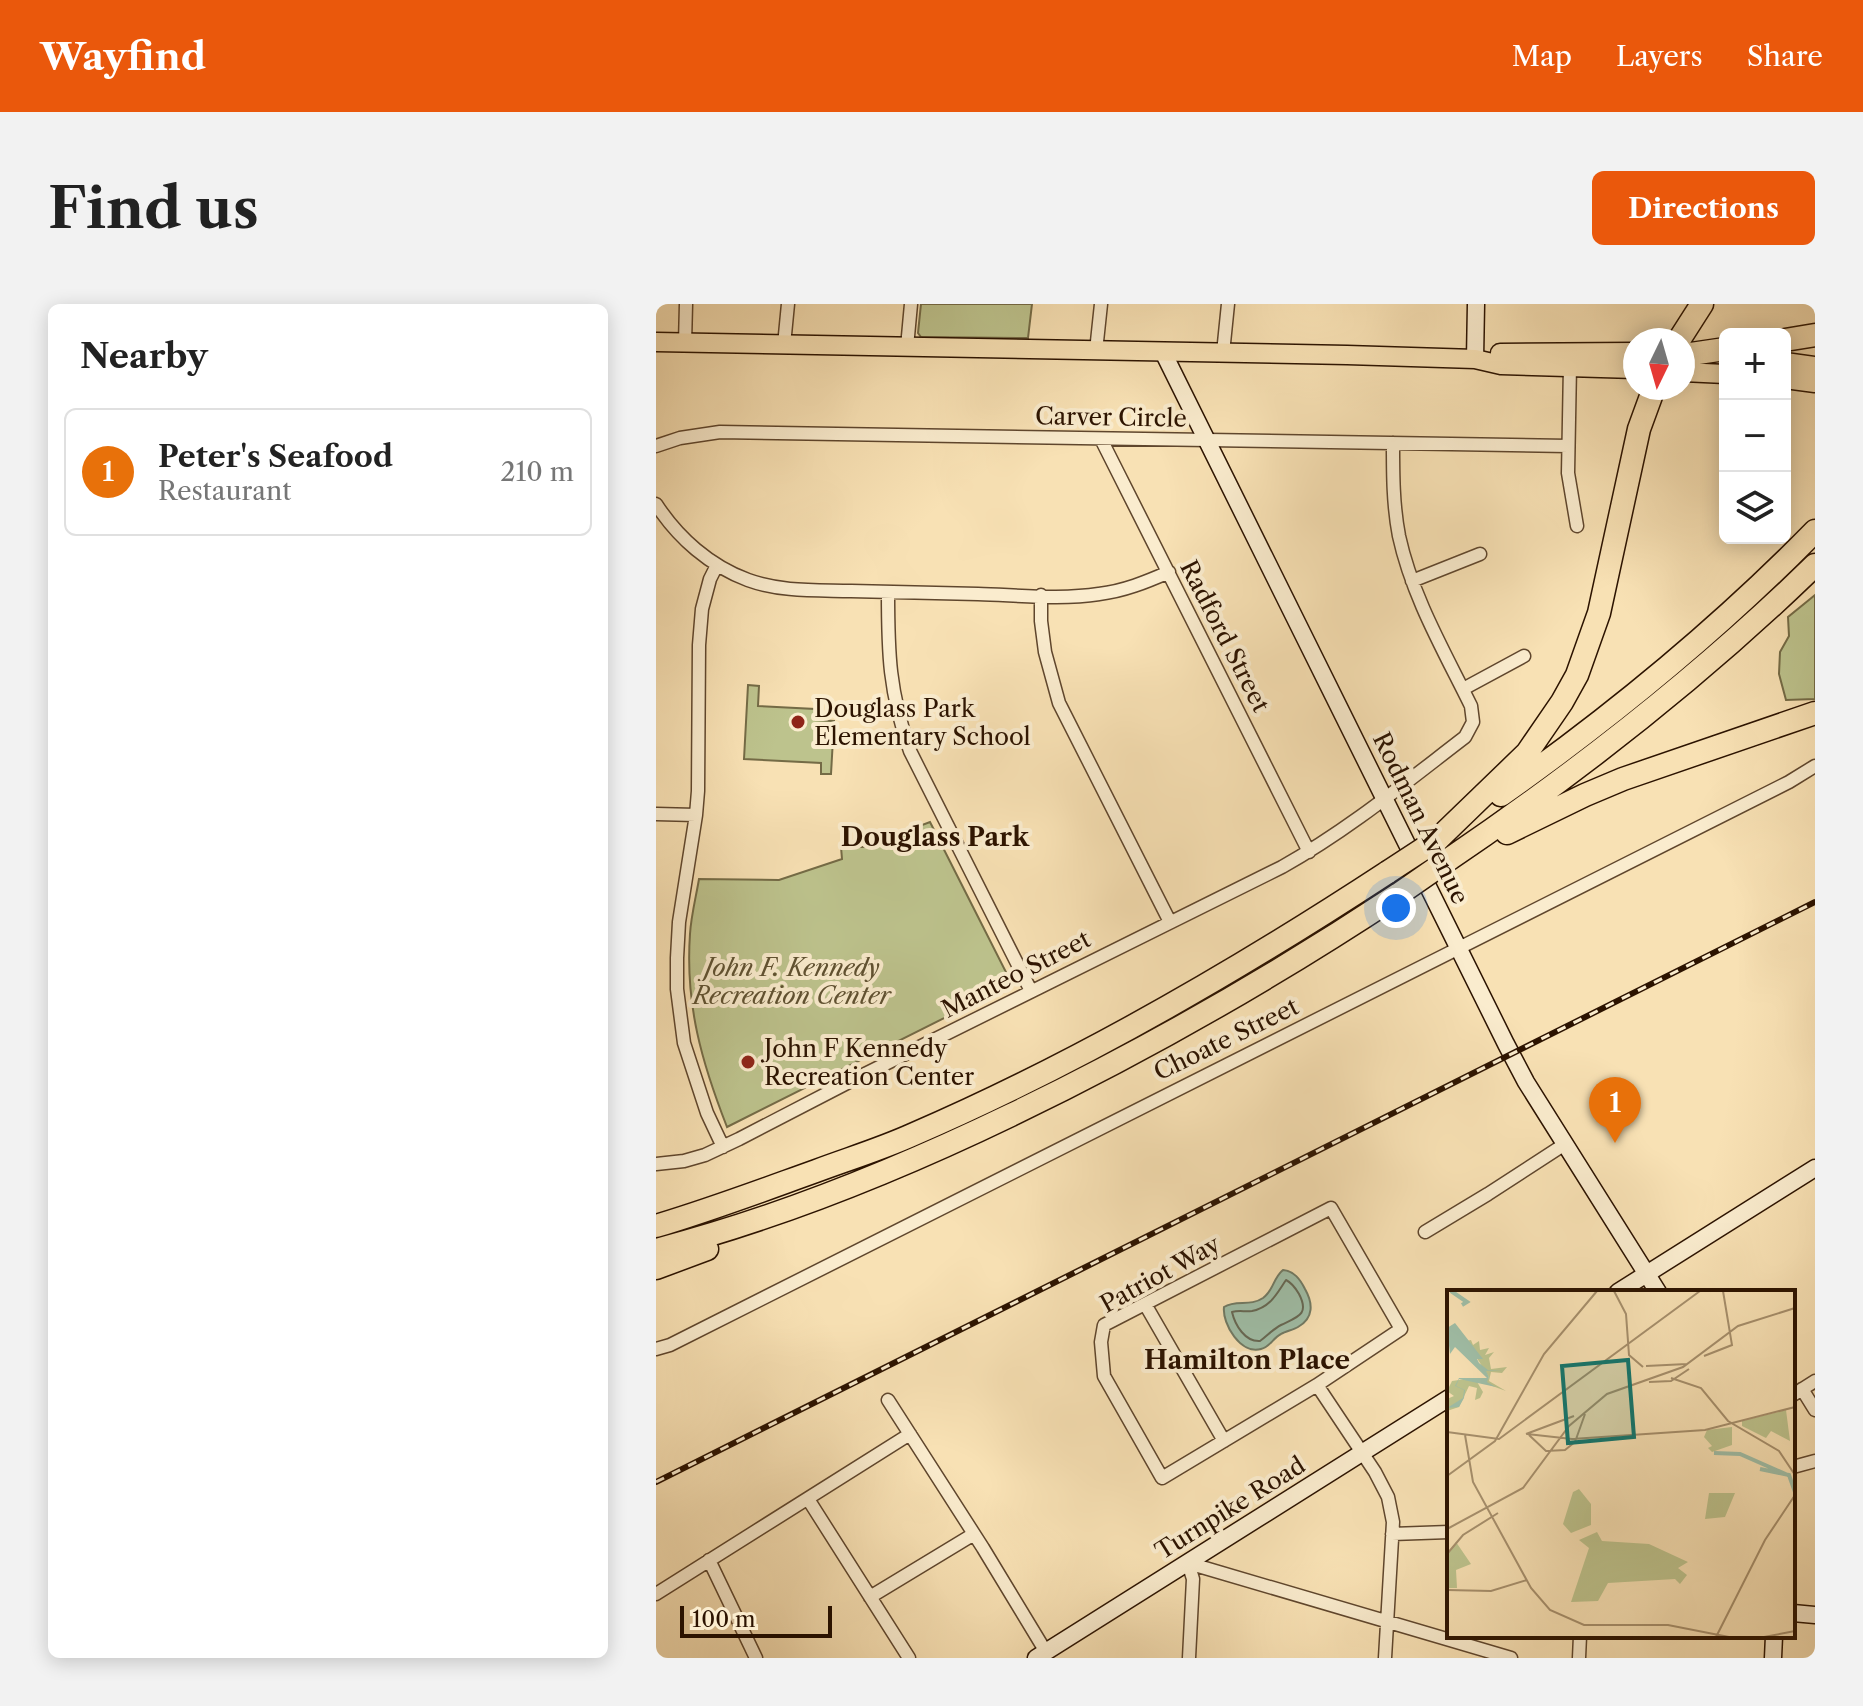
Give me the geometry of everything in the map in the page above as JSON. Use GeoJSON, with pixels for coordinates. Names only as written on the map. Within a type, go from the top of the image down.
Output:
{"type":"FeatureCollection","features":[{"type":"Feature","properties":{"kind":"highway"},"geometry":{"type":"LineString","coordinates":[[1791,339],[1815,335]]}},
{"type":"Feature","properties":{"kind":"highway"},"geometry":{"type":"LineString","coordinates":[[1695,353],[1719,350]]}},
{"type":"Feature","properties":{"kind":"highway"},"geometry":{"type":"LineString","coordinates":[[1437,840],[1527,753],[1577,675],[1599,613],[1649,400]]}},
{"type":"Feature","properties":{"kind":"highway"},"geometry":{"type":"LineString","coordinates":[[656,1226],[701,1213],[909,1137],[998,1096],[1205,986],[1316,919],[1553,759],[1740,604],[1815,531]]}},
{"type":"Feature","properties":{"kind":"highway"},"geometry":{"type":"LineString","coordinates":[[656,1268],[820,1206],[1049,1097],[1262,981],[1399,894],[1516,814],[1668,698],[1815,565]]}},
{"type":"Feature","properties":{"kind":"highway"},"geometry":{"type":"LineString","coordinates":[[1448,860],[1623,779],[1815,713]]}},
{"type":"Feature","properties":{"kind":"highway"},"geometry":{"type":"LineString","coordinates":[[656,1250],[761,1219],[890,1171]]}},
{"type":"Feature","properties":{"kind":"highway"},"geometry":{"type":"LineString","coordinates":[[656,1216],[701,1213]]}},
{"type":"Feature","properties":{"kind":"main road"},"geometry":{"type":"LineString","coordinates":[[656,342],[1347,355],[1475,359],[1501,365],[1623,368]]}},
{"type":"Feature","properties":{"kind":"main road"},"geometry":{"type":"LineString","coordinates":[[1475,359],[1499,353],[1623,352]]}},
{"type":"Feature","properties":{"kind":"main road"},"geometry":{"type":"LineString","coordinates":[[1695,355],[1719,356]]}},
{"type":"Feature","properties":{"kind":"main road"},"geometry":{"type":"LineString","coordinates":[[1695,360],[1719,371]]}},
{"type":"Feature","properties":{"kind":"main road"},"geometry":{"type":"LineString","coordinates":[[1791,363],[1815,366]]}},
{"type":"Feature","properties":{"kind":"main road"},"geometry":{"type":"LineString","coordinates":[[1791,380],[1815,383]]}},
{"type":"Feature","properties":{"kind":"street"},"geometry":{"type":"LineString","coordinates":[[685,343],[686,304]]}},
{"type":"Feature","properties":{"kind":"street"},"geometry":{"type":"LineString","coordinates":[[784,345],[788,304]]}},
{"type":"Feature","properties":{"kind":"street"},"geometry":{"type":"LineString","coordinates":[[907,347],[911,304]]}},
{"type":"Feature","properties":{"kind":"street"},"geometry":{"type":"LineString","coordinates":[[1096,351],[1101,304]]}},
{"type":"Feature","properties":{"kind":"street"},"geometry":{"type":"LineString","coordinates":[[1223,353],[1228,304]]}},
{"type":"Feature","properties":{"kind":"street"},"geometry":{"type":"LineString","coordinates":[[1475,359],[1476,304]]}},
{"type":"Feature","properties":{"kind":"street","name":"Rodman Avenue"},"geometry":{"type":"LineString","coordinates":[[1163,352],[1519,1069],[1657,1290]]}},
{"type":"Feature","properties":{"kind":"street"},"geometry":{"type":"LineString","coordinates":[[1570,366],[1568,473],[1577,526]]}},
{"type":"Feature","properties":{"kind":"street","name":"Carver Circle"},"geometry":{"type":"LineString","coordinates":[[656,446],[690,436],[720,432],[1568,446]]}},
{"type":"Feature","properties":{"kind":"street","name":"Radford Street"},"geometry":{"type":"LineString","coordinates":[[1101,439],[1309,852]]}},
{"type":"Feature","properties":{"kind":"street","name":"Manteo Street"},"geometry":{"type":"LineString","coordinates":[[656,1164],[684,1161],[723,1147],[1309,852],[1353,824],[1465,737],[1470,730],[1473,714],[1412,581],[1399,535],[1393,443]]}},
{"type":"Feature","properties":{"kind":"street"},"geometry":{"type":"LineString","coordinates":[[656,504],[684,539],[717,565],[748,580],[772,587],[1080,596],[1119,591],[1169,572]]}},
{"type":"Feature","properties":{"kind":"street"},"geometry":{"type":"LineString","coordinates":[[1412,581],[1480,554]]}},
{"type":"Feature","properties":{"kind":"street"},"geometry":{"type":"LineString","coordinates":[[717,565],[702,609],[696,815],[679,922],[677,989],[684,1043],[707,1113],[723,1147]]}},
{"type":"Feature","properties":{"kind":"street"},"geometry":{"type":"LineString","coordinates":[[888,592],[890,675],[901,726],[910,751],[1031,991]]}},
{"type":"Feature","properties":{"kind":"street"},"geometry":{"type":"LineString","coordinates":[[1041,595],[1045,652],[1059,703],[1170,922]]}},
{"type":"Feature","properties":{"kind":"street"},"geometry":{"type":"LineString","coordinates":[[1463,689],[1524,656]]}},
{"type":"Feature","properties":{"kind":"street","name":"Choate Street"},"geometry":{"type":"LineString","coordinates":[[656,1349],[670,1345],[1789,782],[1815,766]]}},
{"type":"Feature","properties":{"kind":"street"},"geometry":{"type":"LineString","coordinates":[[656,814],[696,815]]}},
{"type":"Feature","properties":{"kind":"street"},"geometry":{"type":"LineString","coordinates":[[1425,1232],[1565,1144]]}},
{"type":"Feature","properties":{"kind":"street"},"geometry":{"type":"LineString","coordinates":[[1621,1290],[1815,1168]]}},
{"type":"Feature","properties":{"kind":"street","name":"Patriot Way"},"geometry":{"type":"LineString","coordinates":[[1331,1208],[1401,1329],[1317,1385],[1162,1478],[1104,1376],[1101,1342],[1104,1325],[1331,1208]]}},
{"type":"Feature","properties":{"kind":"street"},"geometry":{"type":"LineString","coordinates":[[1145,1304],[1224,1441]]}},
{"type":"Feature","properties":{"kind":"street"},"geometry":{"type":"LineString","coordinates":[[1815,1381],[1798,1392],[1815,1410]]}},
{"type":"Feature","properties":{"kind":"street"},"geometry":{"type":"LineString","coordinates":[[1317,1385],[1388,1497],[1393,1522],[1385,1658]]}},
{"type":"Feature","properties":{"kind":"street","name":"Turnpike Road"},"geometry":{"type":"LineString","coordinates":[[1041,1655],[1447,1399]]}},
{"type":"Feature","properties":{"kind":"street"},"geometry":{"type":"LineString","coordinates":[[888,1400],[974,1534],[1041,1655]]}},
{"type":"Feature","properties":{"kind":"street"},"geometry":{"type":"LineString","coordinates":[[656,1594],[910,1434]]}},
{"type":"Feature","properties":{"kind":"street"},"geometry":{"type":"LineString","coordinates":[[1795,1466],[1815,1461]]}},
{"type":"Feature","properties":{"kind":"street"},"geometry":{"type":"LineString","coordinates":[[808,1499],[909,1658]]}},
{"type":"Feature","properties":{"kind":"street"},"geometry":{"type":"LineString","coordinates":[[1392,1534],[1447,1532]]}},
{"type":"Feature","properties":{"kind":"street"},"geometry":{"type":"LineString","coordinates":[[870,1597],[974,1534]]}},
{"type":"Feature","properties":{"kind":"street"},"geometry":{"type":"LineString","coordinates":[[709,1560],[756,1658]]}},
{"type":"Feature","properties":{"kind":"street"},"geometry":{"type":"LineString","coordinates":[[1188,1563],[1511,1658]]}},
{"type":"Feature","properties":{"kind":"street"},"geometry":{"type":"LineString","coordinates":[[1188,1563],[1193,1579],[1189,1658]]}},
{"type":"Feature","properties":{"kind":"street"},"geometry":{"type":"LineString","coordinates":[[1795,1613],[1815,1615]]}},
{"type":"Feature","properties":{"kind":"street"},"geometry":{"type":"LineString","coordinates":[[1579,1658],[1580,1638]]}},
{"type":"Feature","properties":{"kind":"street"},"geometry":{"type":"LineString","coordinates":[[1773,1658],[1774,1638]]}},
{"type":"Feature","properties":{"kind":"green space"},"geometry":{"type":"Polygon","coordinates":[[[921,304],[1032,304],[1028,338],[921,337],[918,333],[921,304]]]}},
{"type":"Feature","properties":{"kind":"green space"},"geometry":{"type":"Polygon","coordinates":[[[1815,595],[1815,699],[1786,700],[1779,674],[1780,652],[1789,636],[1788,617],[1815,595]]]}},
{"type":"Feature","properties":{"kind":"green space"},"geometry":{"type":"Polygon","coordinates":[[[748,685],[759,686],[758,706],[815,709],[815,720],[834,721],[831,774],[821,774],[821,763],[744,759],[748,685]]]}},
{"type":"Feature","properties":{"kind":"green space","name":"John F. Kennedy Recreation Center"},"geometry":{"type":"Polygon","coordinates":[[[930,822],[1012,984],[727,1127],[703,1057],[690,985],[691,927],[699,879],[779,880],[842,859],[841,847],[864,847],[930,822]]]}},
{"type":"Feature","properties":{"kind":"water"},"geometry":{"type":"Polygon","coordinates":[[[1283,1270],[1293,1274],[1303,1285],[1310,1300],[1309,1315],[1303,1323],[1278,1336],[1264,1348],[1254,1350],[1246,1347],[1234,1337],[1226,1322],[1224,1307],[1263,1298],[1283,1270]]]}},
{"type":"Feature","properties":{"kind":"railway"},"geometry":{"type":"LineString","coordinates":[[656,1482],[1815,902]]}},
{"type":"Feature","properties":{"kind":"place","name":"Douglass Park Elementary School"},"geometry":{"type":"Point","coordinates":[798,722]}},
{"type":"Feature","properties":{"kind":"place","name":"John F Kennedy Recreation Center"},"geometry":{"type":"Point","coordinates":[748,1062]}},
{"type":"Feature","properties":{"kind":"place","name":"Peter's Seafood"},"geometry":{"type":"Point","coordinates":[1615,1143]}},
{"type":"Feature","properties":{"kind":"district","name":"Douglass Park"},"geometry":{"type":"Point","coordinates":[935,837]}},
{"type":"Feature","properties":{"kind":"district","name":"Hamilton Place"},"geometry":{"type":"Point","coordinates":[1247,1360]}}]}
